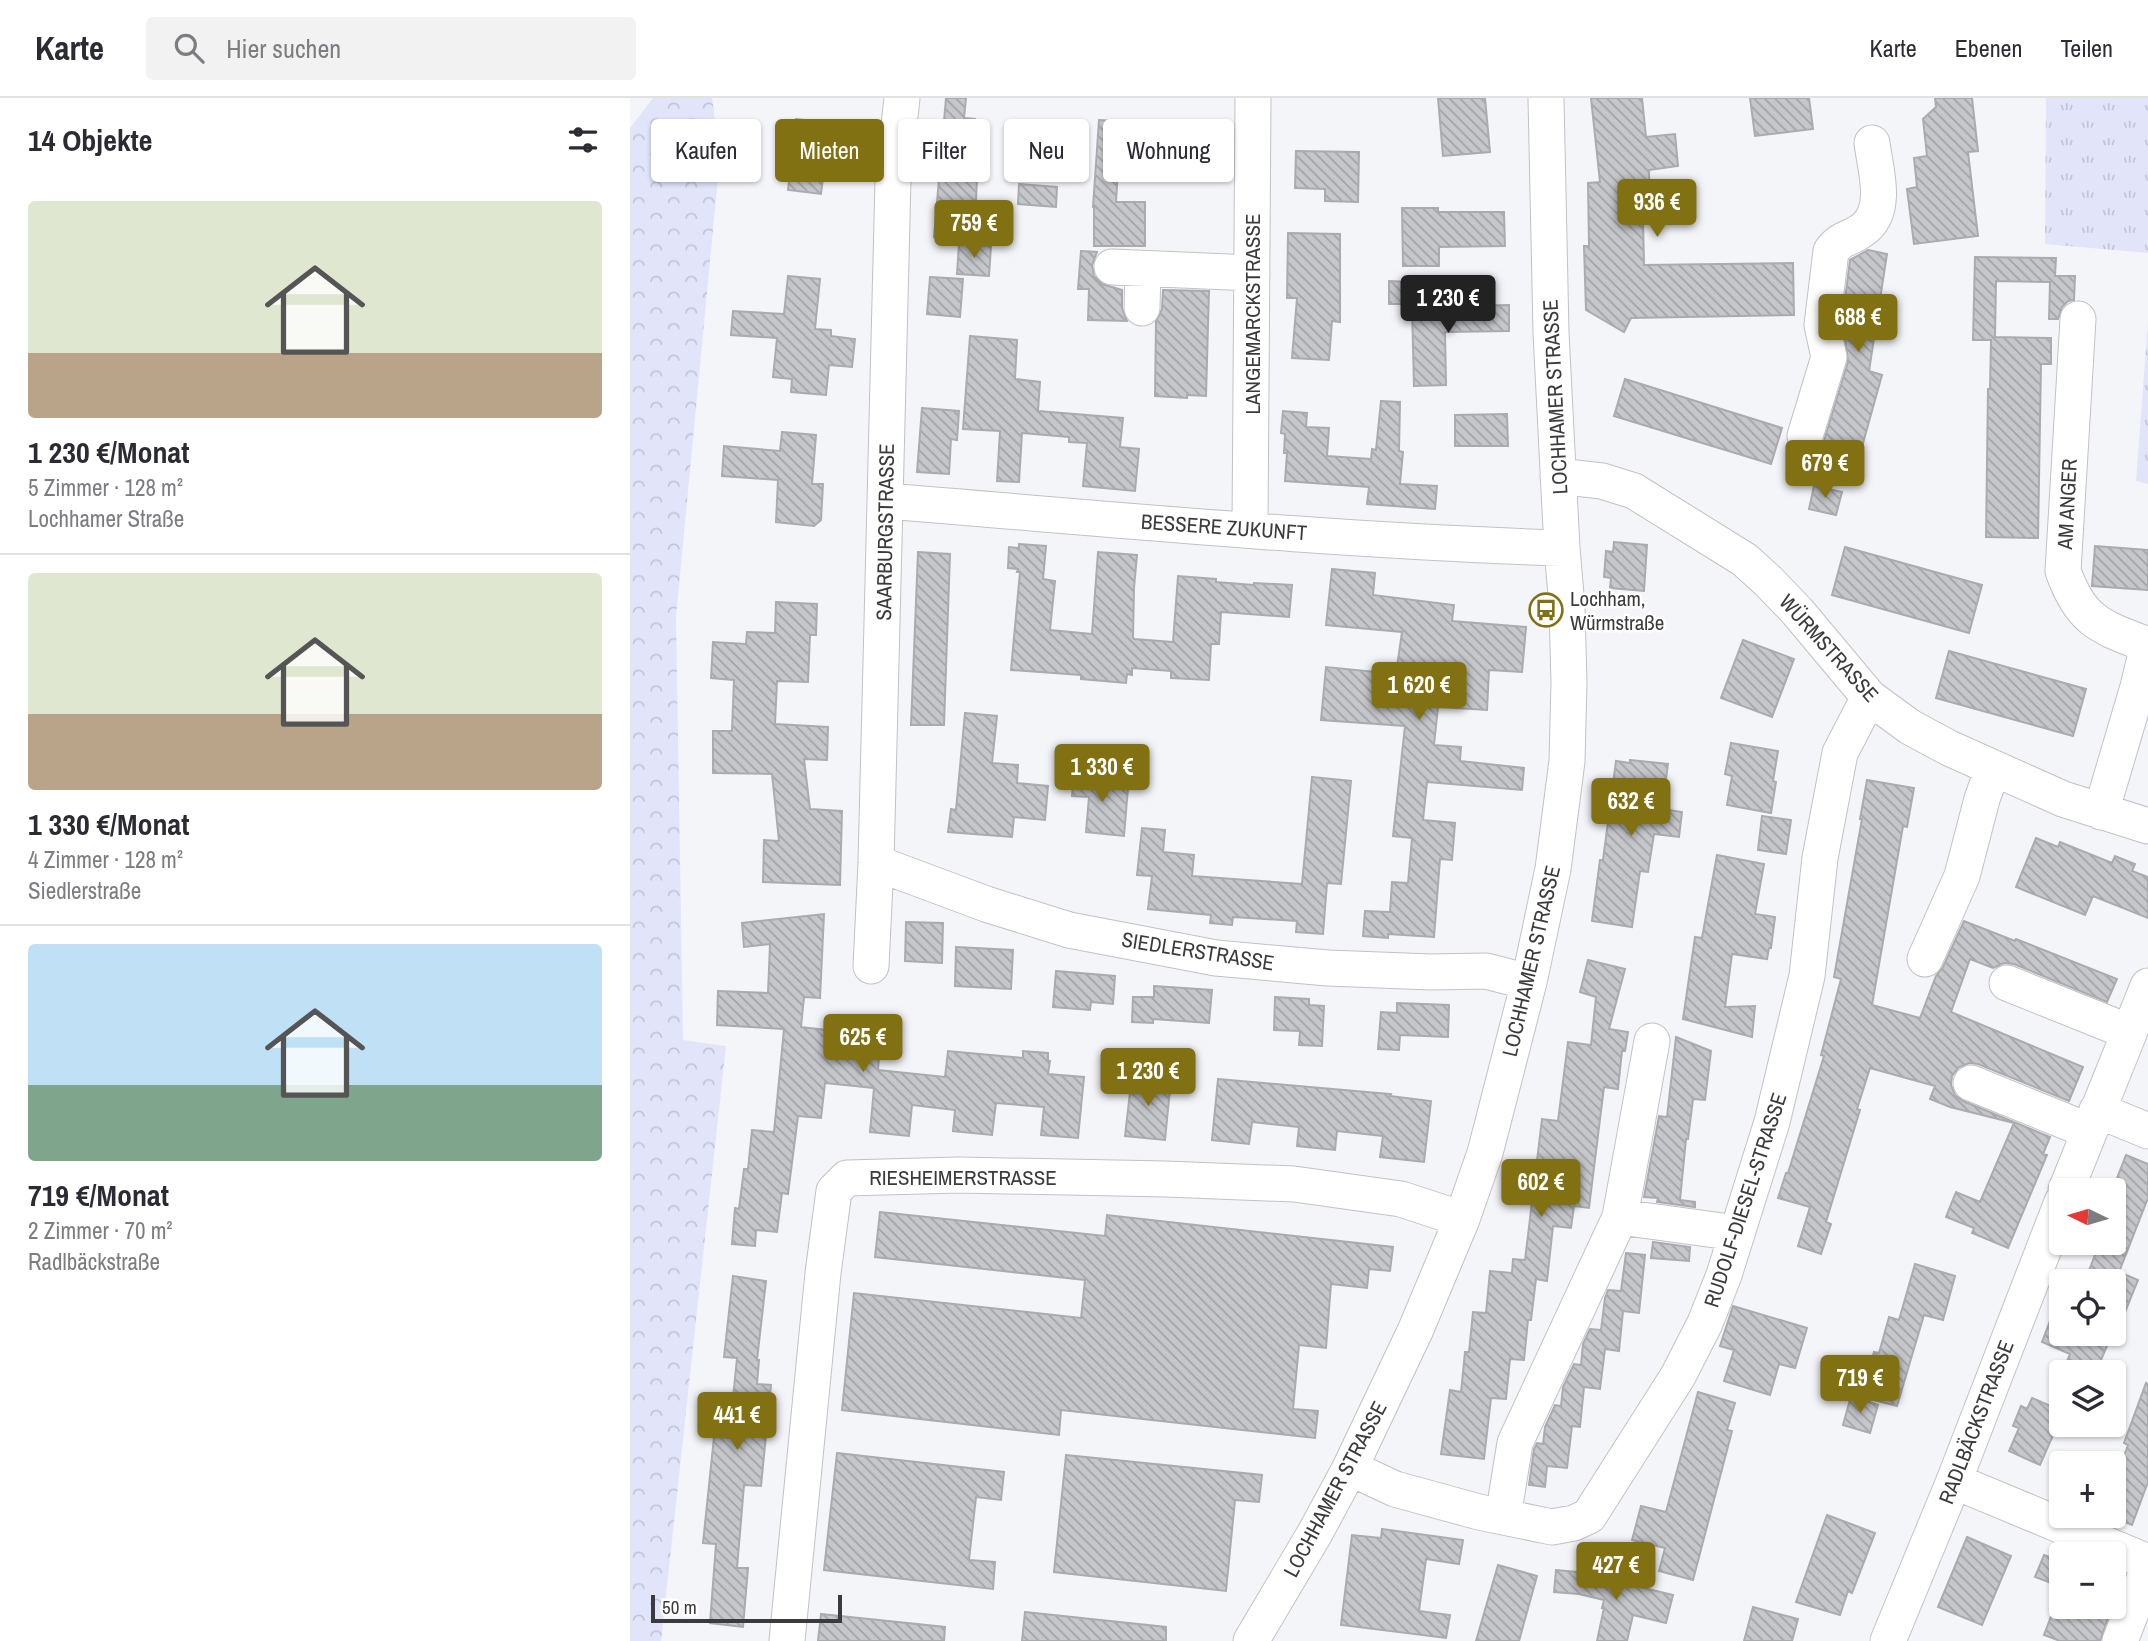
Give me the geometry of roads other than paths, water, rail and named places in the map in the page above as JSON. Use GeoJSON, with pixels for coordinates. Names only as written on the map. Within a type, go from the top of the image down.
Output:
{"type":"FeatureCollection","features":[{"type":"Feature","properties":{"kind":"street","name":"SAARBURGSTRASSE"},"geometry":{"type":"LineString","coordinates":[[871,966],[876,863],[893,180],[902,98]]}},
{"type":"Feature","properties":{"kind":"street","name":"LANGEMARCKSTRASSE"},"geometry":{"type":"LineString","coordinates":[[1251,530],[1253,98]]}},
{"type":"Feature","properties":{"kind":"street","name":"LOCHHAMER STRASSE"},"geometry":{"type":"LineString","coordinates":[[1251,1641],[1350,1468],[1416,1329],[1462,1219],[1485,1153],[1529,982],[1553,869],[1567,761],[1569,683],[1551,333],[1546,98]]}},
{"type":"Feature","properties":{"kind":"street"},"geometry":{"type":"LineString","coordinates":[[1805,436],[1829,357],[1822,325],[1830,251],[1837,242],[1868,225],[1879,202],[1872,143]]}},
{"type":"Feature","properties":{"kind":"street"},"geometry":{"type":"LineString","coordinates":[[1142,308],[1128,268],[1252,274]]}},
{"type":"Feature","properties":{"kind":"street","name":"AM ANGER"},"geometry":{"type":"LineString","coordinates":[[2078,319],[2063,571],[2072,594],[2087,615],[2109,631],[2148,645],[2143,688],[2101,812]]}},
{"type":"Feature","properties":{"kind":"street","name":"WÜRMSTRASSE"},"geometry":{"type":"LineString","coordinates":[[1559,476],[1602,481],[1634,491],[1745,560],[1797,611],[1869,697],[1910,727],[1948,748],[2063,799],[2148,826]]}},
{"type":"Feature","properties":{"kind":"street","name":"BESSERE ZUKUNFT"},"geometry":{"type":"LineString","coordinates":[[886,501],[1251,530],[1562,548]]}},
{"type":"Feature","properties":{"kind":"street","name":"RUDOLF-DIESEL-STRASSE"},"geometry":{"type":"LineString","coordinates":[[1350,1468],[1395,1489],[1552,1527],[1574,1523],[1589,1516],[1678,1376],[1705,1324],[1724,1275],[1772,1122],[1807,976],[1820,858],[1840,753],[1869,697]]}},
{"type":"Feature","properties":{"kind":"street"},"geometry":{"type":"LineString","coordinates":[[1925,959],[1962,876],[1993,768]]}},
{"type":"Feature","properties":{"kind":"street","name":"SIEDLERSTRASSE"},"geometry":{"type":"LineString","coordinates":[[876,863],[986,904],[1069,930],[1216,958],[1328,968],[1486,971],[1529,982]]}},
{"type":"Feature","properties":{"kind":"street"},"geometry":{"type":"LineString","coordinates":[[2007,983],[2129,1032]]}},
{"type":"Feature","properties":{"kind":"street"},"geometry":{"type":"LineString","coordinates":[[2071,1178],[2148,986]]}},
{"type":"Feature","properties":{"kind":"street"},"geometry":{"type":"LineString","coordinates":[[1503,1517],[1515,1443],[1620,1217],[1652,1041]]}},
{"type":"Feature","properties":{"kind":"street"},"geometry":{"type":"LineString","coordinates":[[1971,1083],[2093,1121],[2148,1131]]}},
{"type":"Feature","properties":{"kind":"street","name":"RIESHEIMERSTRASSE"},"geometry":{"type":"LineString","coordinates":[[787,1641],[825,1259],[834,1191],[847,1178],[960,1175],[1294,1184],[1401,1199],[1462,1219]]}},
{"type":"Feature","properties":{"kind":"street"},"geometry":{"type":"LineString","coordinates":[[1620,1217],[1737,1233]]}},
{"type":"Feature","properties":{"kind":"street","name":"RADLBÄCKSTRASSE"},"geometry":{"type":"LineString","coordinates":[[1888,1641],[1954,1481],[2049,1236]]}},
{"type":"Feature","properties":{"kind":"street"},"geometry":{"type":"LineString","coordinates":[[1954,1481],[2148,1562]]}},
{"type":"Feature","properties":{"kind":"street"},"geometry":{"type":"LineString","coordinates":[[2120,1641],[2148,1569]]}},
{"type":"Feature","properties":{"kind":"place","name":"Lochham, Würmstraße"},"geometry":{"type":"Point","coordinates":[1546,610]}}]}
